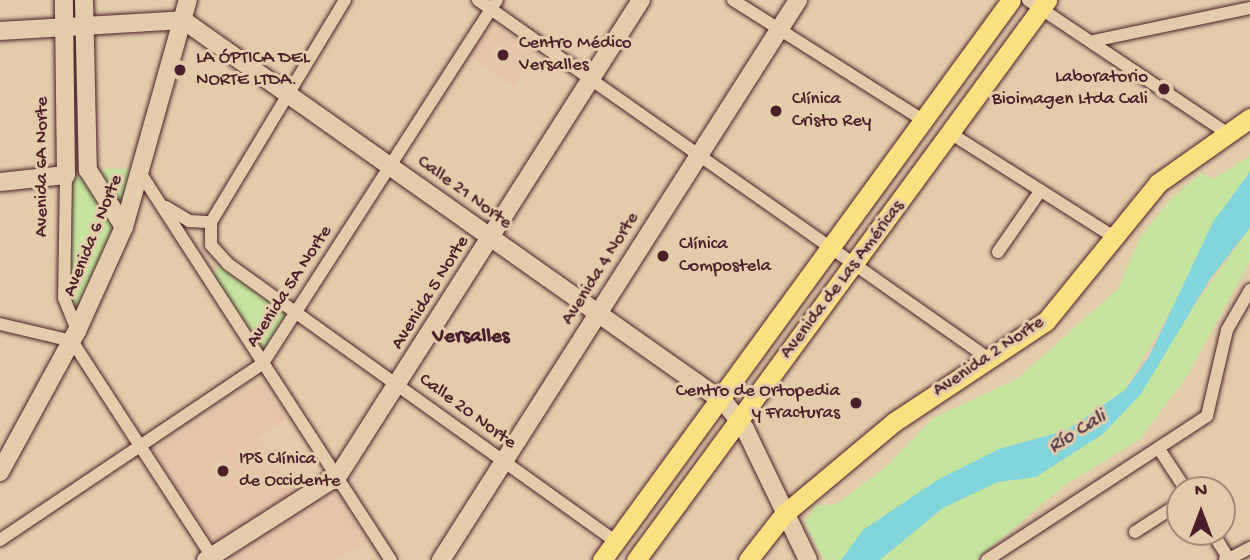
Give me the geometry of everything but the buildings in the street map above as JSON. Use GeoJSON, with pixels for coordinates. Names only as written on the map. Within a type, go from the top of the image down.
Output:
{"type":"FeatureCollection","features":[{"type":"Feature","properties":{"kind":"main road","name":"Avenida de Las Américas"},"geometry":{"type":"LineString","coordinates":[[602,560],[1011,0]]}},
{"type":"Feature","properties":{"kind":"main road","name":"Avenida de Las Américas"},"geometry":{"type":"LineString","coordinates":[[639,559],[738,417],[854,270],[1039,3]]}},
{"type":"Feature","properties":{"kind":"main road","name":"Avenida 2 Norte"},"geometry":{"type":"LineString","coordinates":[[748,560],[784,514],[985,356],[1046,321],[1111,236],[1157,183],[1225,132],[1250,118]]}},
{"type":"Feature","properties":{"kind":"street","name":"Avenida 6A Norte"},"geometry":{"type":"LineString","coordinates":[[64,0],[64,298],[74,336],[211,559]]}},
{"type":"Feature","properties":{"kind":"street"},"geometry":{"type":"LineString","coordinates":[[83,0],[88,170],[124,227]]}},
{"type":"Feature","properties":{"kind":"street","name":"Avenida 6 Norte"},"geometry":{"type":"LineString","coordinates":[[1,469],[74,336],[124,227],[188,0]]}},
{"type":"Feature","properties":{"kind":"street"},"geometry":{"type":"LineString","coordinates":[[162,205],[189,221],[211,222],[345,0]]}},
{"type":"Feature","properties":{"kind":"street"},"geometry":{"type":"LineString","coordinates":[[478,0],[494,5],[590,83],[828,252],[985,356]]}},
{"type":"Feature","properties":{"kind":"street","name":"Avenida 5 Norte"},"geometry":{"type":"LineString","coordinates":[[211,559],[338,476],[641,0]]}},
{"type":"Feature","properties":{"kind":"street"},"geometry":{"type":"LineString","coordinates":[[733,0],[923,120]]}},
{"type":"Feature","properties":{"kind":"street","name":"Avenida 4 Norte"},"geometry":{"type":"LineString","coordinates":[[440,560],[505,466],[695,158],[798,0]]}},
{"type":"Feature","properties":{"kind":"street"},"geometry":{"type":"LineString","coordinates":[[1039,3],[1225,132]]}},
{"type":"Feature","properties":{"kind":"street","name":"Avenida 5A Norte"},"geometry":{"type":"LineString","coordinates":[[0,541],[142,449],[263,363],[298,314],[494,5]]}},
{"type":"Feature","properties":{"kind":"street"},"geometry":{"type":"LineString","coordinates":[[1093,41],[1250,8]]}},
{"type":"Feature","properties":{"kind":"street"},"geometry":{"type":"LineString","coordinates":[[0,31],[183,20]]}},
{"type":"Feature","properties":{"kind":"street","name":"Calle 21 Norte"},"geometry":{"type":"LineString","coordinates":[[183,20],[719,399],[738,417],[808,560]]}},
{"type":"Feature","properties":{"kind":"street"},"geometry":{"type":"LineString","coordinates":[[950,133],[1111,236]]}},
{"type":"Feature","properties":{"kind":"street"},"geometry":{"type":"LineString","coordinates":[[0,182],[66,174]]}},
{"type":"Feature","properties":{"kind":"street"},"geometry":{"type":"LineString","coordinates":[[141,174],[391,560]]}},
{"type":"Feature","properties":{"kind":"street"},"geometry":{"type":"LineString","coordinates":[[998,252],[1041,190]]}},
{"type":"Feature","properties":{"kind":"street","name":"Calle 20 Norte"},"geometry":{"type":"LineString","coordinates":[[211,222],[216,255],[505,466],[616,542]]}},
{"type":"Feature","properties":{"kind":"street"},"geometry":{"type":"LineString","coordinates":[[215,286],[211,271],[228,264]]}},
{"type":"Feature","properties":{"kind":"street"},"geometry":{"type":"LineString","coordinates":[[987,560],[1007,555],[1207,416],[1227,330],[1250,290]]}},
{"type":"Feature","properties":{"kind":"street"},"geometry":{"type":"LineString","coordinates":[[1,325],[74,336]]}},
{"type":"Feature","properties":{"kind":"street"},"geometry":{"type":"LineString","coordinates":[[1159,449],[1176,476]]}},
{"type":"Feature","properties":{"kind":"street"},"geometry":{"type":"LineString","coordinates":[[1135,532],[1166,512]]}},
{"type":"Feature","properties":{"kind":"street"},"geometry":{"type":"LineString","coordinates":[[1228,560],[1250,548]]}},
{"type":"Feature","properties":{"kind":"shaded area","name":"Centro Médico Versalles"},"geometry":{"type":"Polygon","coordinates":[[[492,24],[535,53],[514,87],[470,57],[492,24]]]}},
{"type":"Feature","properties":{"kind":"shaded area","name":"IPS Clínica de Occidente"},"geometry":{"type":"Polygon","coordinates":[[[261,381],[287,420],[259,438],[295,494],[215,545],[153,450],[261,381]]]}},
{"type":"Feature","properties":{"kind":"shaded area","name":"IPS Clínica de Occidente"},"geometry":{"type":"Polygon","coordinates":[[[335,492],[367,542],[335,560],[226,560],[335,492]]]}},
{"type":"Feature","properties":{"kind":"green space"},"geometry":{"type":"Polygon","coordinates":[[[1250,156],[1250,172],[1125,390],[1067,430],[999,449],[939,479],[863,530],[841,560],[824,560],[805,523],[815,506],[837,504],[887,466],[933,418],[1017,379],[1118,289],[1141,236],[1171,199],[1201,173],[1214,179],[1250,156]]]}},
{"type":"Feature","properties":{"kind":"green space"},"geometry":{"type":"Polygon","coordinates":[[[142,168],[83,318],[71,318],[66,175],[93,179],[88,170],[142,168]]]}},
{"type":"Feature","properties":{"kind":"green space"},"geometry":{"type":"Polygon","coordinates":[[[1250,228],[1250,261],[1187,376],[1139,440],[1066,484],[976,560],[880,560],[943,508],[998,482],[1036,477],[1103,434],[1250,228]]]}},
{"type":"Feature","properties":{"kind":"green space"},"geometry":{"type":"Polygon","coordinates":[[[221,264],[298,314],[263,363],[211,277],[221,264]]]}},
{"type":"Feature","properties":{"kind":"water","name":"Río Cali"},"geometry":{"type":"Polygon","coordinates":[[[1250,172],[1250,228],[1210,279],[1141,394],[1103,434],[1036,477],[998,482],[943,508],[880,560],[841,560],[863,530],[939,479],[999,449],[1067,430],[1125,390],[1150,355],[1213,222],[1250,172]]]}},
{"type":"Feature","properties":{"kind":"place","name":"Centro Médico Versalles"},"geometry":{"type":"Point","coordinates":[503,55]}},
{"type":"Feature","properties":{"kind":"place","name":"LA ÓPTICA DEL NORTE LTDA."},"geometry":{"type":"Point","coordinates":[180,70]}},
{"type":"Feature","properties":{"kind":"place","name":"Laboratorio Bioimagen Ltda Cali"},"geometry":{"type":"Point","coordinates":[1164,89]}},
{"type":"Feature","properties":{"kind":"place","name":"Clínica Cristo Rey"},"geometry":{"type":"Point","coordinates":[776,111]}},
{"type":"Feature","properties":{"kind":"place","name":"Clínica Compostela"},"geometry":{"type":"Point","coordinates":[663,256]}},
{"type":"Feature","properties":{"kind":"place","name":"Centro de Ortopedia y Fracturas"},"geometry":{"type":"Point","coordinates":[856,403]}},
{"type":"Feature","properties":{"kind":"place","name":"IPS Clínica de Occidente"},"geometry":{"type":"Point","coordinates":[223,471]}},
{"type":"Feature","properties":{"kind":"district","name":"Versalles"},"geometry":{"type":"Point","coordinates":[471,338]}}]}
